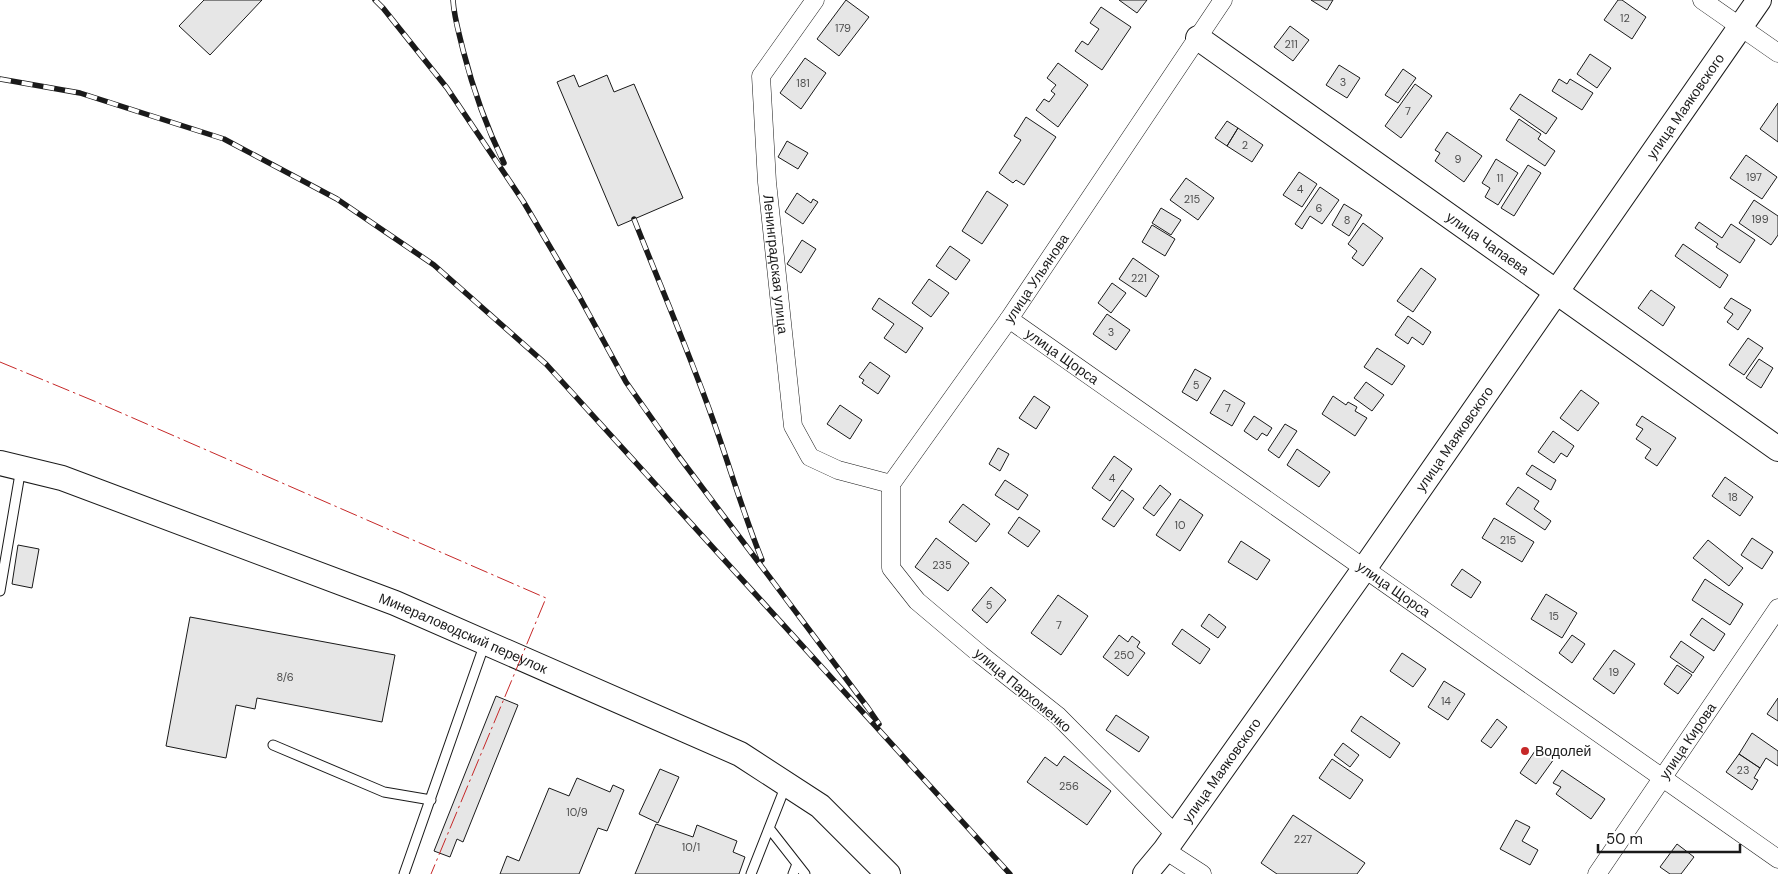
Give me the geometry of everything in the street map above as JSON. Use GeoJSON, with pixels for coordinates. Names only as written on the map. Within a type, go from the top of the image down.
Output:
{"type":"FeatureCollection","features":[{"type":"Feature","properties":{"kind":"street","name":"Ленинградская улица"},"geometry":{"type":"LineString","coordinates":[[815,0],[761,76],[767,182],[793,426],[810,457],[838,470],[891,484]]}},
{"type":"Feature","properties":{"kind":"street","name":"улица Ульянова"},"geometry":{"type":"LineString","coordinates":[[891,484],[1009,319],[1223,0]]}},
{"type":"Feature","properties":{"kind":"street"},"geometry":{"type":"LineString","coordinates":[[1702,0],[1778,53]]}},
{"type":"Feature","properties":{"kind":"street","name":"улица Маяковского"},"geometry":{"type":"LineString","coordinates":[[1145,874],[1170,842],[1364,569],[1759,0]]}},
{"type":"Feature","properties":{"kind":"street","name":"улица Чапаева"},"geometry":{"type":"LineString","coordinates":[[1198,38],[1778,450]]}},
{"type":"Feature","properties":{"kind":"street","name":"улица Щорса"},"geometry":{"type":"LineString","coordinates":[[1009,319],[1778,859]]}},
{"type":"Feature","properties":{"kind":"street","name":"Минераловодский переулок"},"geometry":{"type":"LineString","coordinates":[[11,466],[81,484],[395,603],[740,754],[820,806],[888,874]]}},
{"type":"Feature","properties":{"kind":"street","name":"улица Пархоменко"},"geometry":{"type":"LineString","coordinates":[[891,484],[891,568],[917,601],[1058,716],[1170,842],[1202,874]]}},
{"type":"Feature","properties":{"kind":"street","name":"улица Кирова"},"geometry":{"type":"LineString","coordinates":[[1597,874],[1778,608]]}},
{"type":"Feature","properties":{"kind":"lane"},"geometry":{"type":"LineString","coordinates":[[0,591],[11,466]]}},
{"type":"Feature","properties":{"kind":"lane"},"geometry":{"type":"LineString","coordinates":[[404,874],[486,643]]}},
{"type":"Feature","properties":{"kind":"lane"},"geometry":{"type":"LineString","coordinates":[[273,745],[384,792],[431,800]]}},
{"type":"Feature","properties":{"kind":"lane"},"geometry":{"type":"LineString","coordinates":[[751,874],[786,785]]}},
{"type":"Feature","properties":{"kind":"lane"},"geometry":{"type":"LineString","coordinates":[[769,828],[805,874]]}},
{"type":"Feature","properties":{"kind":"lane"},"geometry":{"type":"LineString","coordinates":[[793,874],[797,864]]}},
{"type":"Feature","properties":{"kind":"building"},"geometry":{"type":"Polygon","coordinates":[[[204,0],[262,0],[210,55],[179,26],[204,0]]]}},
{"type":"Feature","properties":{"kind":"building"},"geometry":{"type":"Polygon","coordinates":[[[846,0],[869,17],[839,56],[817,39],[846,0]]]}},
{"type":"Feature","properties":{"kind":"building"},"geometry":{"type":"Polygon","coordinates":[[[1119,0],[1147,0],[1137,13],[1119,0]]]}},
{"type":"Feature","properties":{"kind":"building"},"geometry":{"type":"Polygon","coordinates":[[[1311,0],[1333,0],[1327,10],[1311,0]]]}},
{"type":"Feature","properties":{"kind":"building"},"geometry":{"type":"Polygon","coordinates":[[[1618,0],[1622,0],[1646,17],[1632,39],[1604,20],[1618,0]]]}},
{"type":"Feature","properties":{"kind":"building"},"geometry":{"type":"Polygon","coordinates":[[[1101,7],[1131,27],[1102,70],[1075,51],[1082,41],[1088,45],[1099,29],[1090,23],[1101,7]]]}},
{"type":"Feature","properties":{"kind":"building"},"geometry":{"type":"Polygon","coordinates":[[[1290,26],[1309,40],[1293,61],[1274,47],[1290,26]]]}},
{"type":"Feature","properties":{"kind":"building"},"geometry":{"type":"Polygon","coordinates":[[[1590,54],[1611,68],[1597,88],[1577,74],[1590,54]]]}},
{"type":"Feature","properties":{"kind":"building"},"geometry":{"type":"Polygon","coordinates":[[[805,58],[826,73],[801,109],[780,93],[805,58]]]}},
{"type":"Feature","properties":{"kind":"building"},"geometry":{"type":"Polygon","coordinates":[[[1058,63],[1088,85],[1058,127],[1036,110],[1044,99],[1049,102],[1055,94],[1051,91],[1056,85],[1047,78],[1058,63]]]}},
{"type":"Feature","properties":{"kind":"building"},"geometry":{"type":"Polygon","coordinates":[[[1339,65],[1360,78],[1347,98],[1326,85],[1339,65]]]}},
{"type":"Feature","properties":{"kind":"building"},"geometry":{"type":"Polygon","coordinates":[[[1403,69],[1416,78],[1398,103],[1385,95],[1403,69]]]}},
{"type":"Feature","properties":{"kind":"building"},"geometry":{"type":"Polygon","coordinates":[[[574,75],[579,87],[607,75],[614,92],[634,84],[683,198],[618,226],[557,82],[574,75]]]}},
{"type":"Feature","properties":{"kind":"building"},"geometry":{"type":"Polygon","coordinates":[[[1559,79],[1567,84],[1570,79],[1593,93],[1582,110],[1552,91],[1559,79]]]}},
{"type":"Feature","properties":{"kind":"building"},"geometry":{"type":"Polygon","coordinates":[[[1415,84],[1432,96],[1401,138],[1385,126],[1415,84]]]}},
{"type":"Feature","properties":{"kind":"building"},"geometry":{"type":"Polygon","coordinates":[[[1520,94],[1557,118],[1546,134],[1510,109],[1520,94]]]}},
{"type":"Feature","properties":{"kind":"building"},"geometry":{"type":"Polygon","coordinates":[[[1778,103],[1778,142],[1760,129],[1778,103]]]}},
{"type":"Feature","properties":{"kind":"building"},"geometry":{"type":"Polygon","coordinates":[[[1026,117],[1056,137],[1024,185],[1016,180],[1013,183],[999,173],[1021,140],[1014,136],[1026,117]]]}},
{"type":"Feature","properties":{"kind":"building"},"geometry":{"type":"Polygon","coordinates":[[[1519,119],[1541,134],[1538,139],[1555,151],[1545,166],[1506,140],[1519,119]]]}},
{"type":"Feature","properties":{"kind":"building"},"geometry":{"type":"Polygon","coordinates":[[[1227,121],[1238,128],[1227,146],[1215,138],[1227,121]]]}},
{"type":"Feature","properties":{"kind":"building"},"geometry":{"type":"Polygon","coordinates":[[[1238,128],[1263,145],[1252,162],[1227,146],[1238,128]]]}},
{"type":"Feature","properties":{"kind":"building"},"geometry":{"type":"Polygon","coordinates":[[[1447,132],[1482,156],[1464,182],[1435,161],[1440,153],[1435,150],[1447,132]]]}},
{"type":"Feature","properties":{"kind":"building"},"geometry":{"type":"Polygon","coordinates":[[[787,141],[808,153],[798,169],[778,157],[787,141]]]}},
{"type":"Feature","properties":{"kind":"building"},"geometry":{"type":"Polygon","coordinates":[[[1746,155],[1777,177],[1762,199],[1730,178],[1746,155]]]}},
{"type":"Feature","properties":{"kind":"building"},"geometry":{"type":"Polygon","coordinates":[[[1496,159],[1518,173],[1498,205],[1485,197],[1490,188],[1482,183],[1496,159]]]}},
{"type":"Feature","properties":{"kind":"building"},"geometry":{"type":"Polygon","coordinates":[[[1528,165],[1541,173],[1514,216],[1501,208],[1528,165]]]}},
{"type":"Feature","properties":{"kind":"building"},"geometry":{"type":"Polygon","coordinates":[[[1299,172],[1317,184],[1302,207],[1283,195],[1299,172]]]}},
{"type":"Feature","properties":{"kind":"building"},"geometry":{"type":"Polygon","coordinates":[[[1186,178],[1214,198],[1198,220],[1170,200],[1186,178]]]}},
{"type":"Feature","properties":{"kind":"building"},"geometry":{"type":"Polygon","coordinates":[[[1320,187],[1339,200],[1322,224],[1310,216],[1302,229],[1295,224],[1320,187]]]}},
{"type":"Feature","properties":{"kind":"building"},"geometry":{"type":"Polygon","coordinates":[[[987,191],[1008,205],[982,244],[962,231],[987,191]]]}},
{"type":"Feature","properties":{"kind":"building"},"geometry":{"type":"Polygon","coordinates":[[[797,193],[811,203],[813,199],[818,202],[803,224],[785,212],[797,193]]]}},
{"type":"Feature","properties":{"kind":"building"},"geometry":{"type":"Polygon","coordinates":[[[1754,200],[1778,216],[1778,235],[1771,245],[1739,223],[1754,200]]]}},
{"type":"Feature","properties":{"kind":"building"},"geometry":{"type":"Polygon","coordinates":[[[1344,204],[1362,215],[1349,236],[1332,225],[1344,204]]]}},
{"type":"Feature","properties":{"kind":"building"},"geometry":{"type":"Polygon","coordinates":[[[1161,208],[1181,220],[1171,235],[1152,223],[1161,208]]]}},
{"type":"Feature","properties":{"kind":"building"},"geometry":{"type":"Polygon","coordinates":[[[1699,222],[1722,238],[1731,224],[1755,240],[1740,263],[1716,247],[1718,244],[1695,228],[1699,222]]]}},
{"type":"Feature","properties":{"kind":"building"},"geometry":{"type":"Polygon","coordinates":[[[1363,223],[1383,238],[1363,266],[1352,258],[1357,251],[1348,244],[1363,223]]]}},
{"type":"Feature","properties":{"kind":"building"},"geometry":{"type":"Polygon","coordinates":[[[1152,225],[1175,239],[1165,256],[1142,242],[1152,225]]]}},
{"type":"Feature","properties":{"kind":"building"},"geometry":{"type":"Polygon","coordinates":[[[802,240],[816,249],[801,273],[787,264],[802,240]]]}},
{"type":"Feature","properties":{"kind":"building"},"geometry":{"type":"Polygon","coordinates":[[[1683,244],[1728,275],[1720,288],[1675,256],[1683,244]]]}},
{"type":"Feature","properties":{"kind":"building"},"geometry":{"type":"Polygon","coordinates":[[[950,246],[970,260],[956,280],[936,266],[950,246]]]}},
{"type":"Feature","properties":{"kind":"building"},"geometry":{"type":"Polygon","coordinates":[[[1133,258],[1159,276],[1146,297],[1119,279],[1133,258]]]}},
{"type":"Feature","properties":{"kind":"building"},"geometry":{"type":"Polygon","coordinates":[[[1421,268],[1436,279],[1413,312],[1397,301],[1421,268]]]}},
{"type":"Feature","properties":{"kind":"building"},"geometry":{"type":"Polygon","coordinates":[[[929,279],[949,293],[931,317],[912,303],[929,279]]]}},
{"type":"Feature","properties":{"kind":"building"},"geometry":{"type":"Polygon","coordinates":[[[1112,283],[1126,293],[1111,313],[1098,303],[1112,283]]]}},
{"type":"Feature","properties":{"kind":"building"},"geometry":{"type":"Polygon","coordinates":[[[1651,290],[1675,307],[1663,326],[1638,308],[1651,290]]]}},
{"type":"Feature","properties":{"kind":"building"},"geometry":{"type":"Polygon","coordinates":[[[879,298],[923,328],[906,353],[884,338],[894,324],[872,309],[879,298]]]}},
{"type":"Feature","properties":{"kind":"building"},"geometry":{"type":"Polygon","coordinates":[[[1731,298],[1751,310],[1738,330],[1727,322],[1733,314],[1724,308],[1731,298]]]}},
{"type":"Feature","properties":{"kind":"building"},"geometry":{"type":"Polygon","coordinates":[[[1107,314],[1130,330],[1116,350],[1093,334],[1107,314]]]}},
{"type":"Feature","properties":{"kind":"building"},"geometry":{"type":"Polygon","coordinates":[[[1408,316],[1431,332],[1423,345],[1412,337],[1408,344],[1395,335],[1408,316]]]}},
{"type":"Feature","properties":{"kind":"building"},"geometry":{"type":"Polygon","coordinates":[[[1748,338],[1763,348],[1744,375],[1729,365],[1748,338]]]}},
{"type":"Feature","properties":{"kind":"building"},"geometry":{"type":"Polygon","coordinates":[[[1377,348],[1405,366],[1392,385],[1364,367],[1377,348]]]}},
{"type":"Feature","properties":{"kind":"building"},"geometry":{"type":"Polygon","coordinates":[[[1759,359],[1773,368],[1761,388],[1746,378],[1759,359]]]}},
{"type":"Feature","properties":{"kind":"building"},"geometry":{"type":"Polygon","coordinates":[[[870,362],[890,376],[878,394],[862,383],[864,380],[859,377],[870,362]]]}},
{"type":"Feature","properties":{"kind":"building"},"geometry":{"type":"Polygon","coordinates":[[[1195,369],[1211,378],[1197,401],[1182,392],[1195,369]]]}},
{"type":"Feature","properties":{"kind":"building"},"geometry":{"type":"Polygon","coordinates":[[[1366,382],[1384,395],[1372,411],[1354,398],[1366,382]]]}},
{"type":"Feature","properties":{"kind":"building"},"geometry":{"type":"Polygon","coordinates":[[[1224,390],[1245,403],[1232,426],[1210,413],[1224,390]]]}},
{"type":"Feature","properties":{"kind":"building"},"geometry":{"type":"Polygon","coordinates":[[[1581,390],[1599,403],[1578,431],[1560,418],[1581,390]]]}},
{"type":"Feature","properties":{"kind":"building"},"geometry":{"type":"Polygon","coordinates":[[[1034,396],[1050,407],[1036,429],[1019,418],[1034,396]]]}},
{"type":"Feature","properties":{"kind":"building"},"geometry":{"type":"Polygon","coordinates":[[[1333,396],[1346,405],[1348,402],[1357,407],[1355,411],[1367,418],[1355,436],[1322,414],[1333,396]]]}},
{"type":"Feature","properties":{"kind":"building"},"geometry":{"type":"Polygon","coordinates":[[[840,405],[862,420],[850,439],[827,424],[840,405]]]}},
{"type":"Feature","properties":{"kind":"building"},"geometry":{"type":"Polygon","coordinates":[[[1254,416],[1272,428],[1267,436],[1262,433],[1257,440],[1244,431],[1254,416]]]}},
{"type":"Feature","properties":{"kind":"building"},"geometry":{"type":"Polygon","coordinates":[[[1642,416],[1676,438],[1657,466],[1645,458],[1651,449],[1636,439],[1643,429],[1636,425],[1642,416]]]}},
{"type":"Feature","properties":{"kind":"building"},"geometry":{"type":"Polygon","coordinates":[[[1285,424],[1297,431],[1279,458],[1268,450],[1285,424]]]}},
{"type":"Feature","properties":{"kind":"building"},"geometry":{"type":"Polygon","coordinates":[[[1553,431],[1574,446],[1567,457],[1561,453],[1554,463],[1538,452],[1553,431]]]}},
{"type":"Feature","properties":{"kind":"building"},"geometry":{"type":"Polygon","coordinates":[[[998,448],[1009,454],[1000,471],[989,464],[998,448]]]}},
{"type":"Feature","properties":{"kind":"building"},"geometry":{"type":"Polygon","coordinates":[[[1297,449],[1330,472],[1319,487],[1287,465],[1297,449]]]}},
{"type":"Feature","properties":{"kind":"building"},"geometry":{"type":"Polygon","coordinates":[[[1114,456],[1132,469],[1110,501],[1092,488],[1114,456]]]}},
{"type":"Feature","properties":{"kind":"building"},"geometry":{"type":"Polygon","coordinates":[[[1532,465],[1556,480],[1551,490],[1526,474],[1532,465]]]}},
{"type":"Feature","properties":{"kind":"building"},"geometry":{"type":"Polygon","coordinates":[[[1725,477],[1753,497],[1740,516],[1712,496],[1725,477]]]}},
{"type":"Feature","properties":{"kind":"building"},"geometry":{"type":"Polygon","coordinates":[[[1005,480],[1028,495],[1018,510],[995,495],[1005,480]]]}},
{"type":"Feature","properties":{"kind":"building"},"geometry":{"type":"Polygon","coordinates":[[[1160,485],[1171,494],[1154,516],[1143,508],[1160,485]]]}},
{"type":"Feature","properties":{"kind":"building"},"geometry":{"type":"Polygon","coordinates":[[[1518,487],[1539,501],[1534,509],[1551,521],[1545,530],[1506,504],[1518,487]]]}},
{"type":"Feature","properties":{"kind":"building"},"geometry":{"type":"Polygon","coordinates":[[[1122,490],[1134,499],[1114,527],[1102,519],[1122,490]]]}},
{"type":"Feature","properties":{"kind":"building"},"geometry":{"type":"Polygon","coordinates":[[[1180,499],[1203,515],[1180,551],[1156,535],[1180,499]]]}},
{"type":"Feature","properties":{"kind":"building"},"geometry":{"type":"Polygon","coordinates":[[[963,504],[990,524],[976,542],[949,522],[963,504]]]}},
{"type":"Feature","properties":{"kind":"building"},"geometry":{"type":"Polygon","coordinates":[[[1019,517],[1040,531],[1028,547],[1008,533],[1019,517]]]}},
{"type":"Feature","properties":{"kind":"building"},"geometry":{"type":"Polygon","coordinates":[[[1494,518],[1534,542],[1522,562],[1482,538],[1494,518]]]}},
{"type":"Feature","properties":{"kind":"building"},"geometry":{"type":"Polygon","coordinates":[[[936,538],[969,563],[948,591],[915,567],[936,538]]]}},
{"type":"Feature","properties":{"kind":"building"},"geometry":{"type":"Polygon","coordinates":[[[1752,538],[1773,552],[1762,569],[1741,555],[1752,538]]]}},
{"type":"Feature","properties":{"kind":"building"},"geometry":{"type":"Polygon","coordinates":[[[1708,540],[1743,568],[1729,586],[1693,558],[1708,540]]]}},
{"type":"Feature","properties":{"kind":"building"},"geometry":{"type":"Polygon","coordinates":[[[1241,541],[1270,560],[1257,580],[1228,562],[1241,541]]]}},
{"type":"Feature","properties":{"kind":"building"},"geometry":{"type":"Polygon","coordinates":[[[18,545],[39,549],[32,588],[12,584],[18,545]]]}},
{"type":"Feature","properties":{"kind":"building"},"geometry":{"type":"Polygon","coordinates":[[[1462,569],[1481,582],[1471,598],[1451,585],[1462,569]]]}},
{"type":"Feature","properties":{"kind":"building"},"geometry":{"type":"Polygon","coordinates":[[[1705,579],[1743,604],[1730,625],[1692,600],[1705,579]]]}},
{"type":"Feature","properties":{"kind":"building"},"geometry":{"type":"Polygon","coordinates":[[[991,587],[1006,600],[987,623],[972,610],[991,587]]]}},
{"type":"Feature","properties":{"kind":"building"},"geometry":{"type":"Polygon","coordinates":[[[1546,594],[1577,613],[1562,638],[1531,619],[1546,594]]]}},
{"type":"Feature","properties":{"kind":"building"},"geometry":{"type":"Polygon","coordinates":[[[1058,595],[1088,616],[1061,655],[1031,633],[1058,595]]]}},
{"type":"Feature","properties":{"kind":"building"},"geometry":{"type":"Polygon","coordinates":[[[1209,614],[1226,627],[1218,638],[1201,626],[1209,614]]]}},
{"type":"Feature","properties":{"kind":"building"},"geometry":{"type":"Polygon","coordinates":[[[190,617],[395,655],[382,722],[257,698],[255,709],[236,705],[226,758],[166,746],[190,617]]]}},
{"type":"Feature","properties":{"kind":"building"},"geometry":{"type":"Polygon","coordinates":[[[1702,618],[1725,634],[1714,651],[1690,635],[1702,618]]]}},
{"type":"Feature","properties":{"kind":"building"},"geometry":{"type":"Polygon","coordinates":[[[1182,629],[1210,649],[1200,664],[1172,644],[1182,629]]]}},
{"type":"Feature","properties":{"kind":"building"},"geometry":{"type":"Polygon","coordinates":[[[1119,635],[1128,642],[1132,636],[1140,642],[1137,647],[1145,653],[1128,676],[1103,657],[1119,635]]]}},
{"type":"Feature","properties":{"kind":"building"},"geometry":{"type":"Polygon","coordinates":[[[1572,635],[1585,644],[1572,663],[1559,653],[1572,635]]]}},
{"type":"Feature","properties":{"kind":"building"},"geometry":{"type":"Polygon","coordinates":[[[1681,641],[1704,657],[1693,673],[1670,657],[1681,641]]]}},
{"type":"Feature","properties":{"kind":"building"},"geometry":{"type":"Polygon","coordinates":[[[1614,650],[1635,664],[1614,694],[1593,679],[1614,650]]]}},
{"type":"Feature","properties":{"kind":"building"},"geometry":{"type":"Polygon","coordinates":[[[1402,653],[1426,669],[1413,687],[1390,671],[1402,653]]]}},
{"type":"Feature","properties":{"kind":"building"},"geometry":{"type":"Polygon","coordinates":[[[1677,665],[1692,675],[1678,694],[1664,684],[1677,665]]]}},
{"type":"Feature","properties":{"kind":"building"},"geometry":{"type":"Polygon","coordinates":[[[1444,681],[1465,694],[1448,720],[1428,707],[1444,681]]]}},
{"type":"Feature","properties":{"kind":"building"},"geometry":{"type":"Polygon","coordinates":[[[496,696],[518,705],[463,842],[457,839],[450,857],[434,851],[496,696]]]}},
{"type":"Feature","properties":{"kind":"building"},"geometry":{"type":"Polygon","coordinates":[[[1778,698],[1778,721],[1767,714],[1778,698]]]}},
{"type":"Feature","properties":{"kind":"building"},"geometry":{"type":"Polygon","coordinates":[[[1116,715],[1149,737],[1139,752],[1106,730],[1116,715]]]}},
{"type":"Feature","properties":{"kind":"building"},"geometry":{"type":"Polygon","coordinates":[[[1361,716],[1400,743],[1390,758],[1351,731],[1361,716]]]}},
{"type":"Feature","properties":{"kind":"building"},"geometry":{"type":"Polygon","coordinates":[[[1497,719],[1507,727],[1491,748],[1481,741],[1497,719]]]}},
{"type":"Feature","properties":{"kind":"building"},"geometry":{"type":"Polygon","coordinates":[[[1752,733],[1778,751],[1778,766],[1766,758],[1760,768],[1739,754],[1752,733]]]}},
{"type":"Feature","properties":{"kind":"building"},"geometry":{"type":"Polygon","coordinates":[[[1343,743],[1359,755],[1350,767],[1334,755],[1343,743]]]}},
{"type":"Feature","properties":{"kind":"building"},"geometry":{"type":"Polygon","coordinates":[[[1537,748],[1554,759],[1536,784],[1520,773],[1537,748]]]}},
{"type":"Feature","properties":{"kind":"building"},"geometry":{"type":"Polygon","coordinates":[[[1739,754],[1760,768],[1754,778],[1758,780],[1752,790],[1726,772],[1739,754]]]}},
{"type":"Feature","properties":{"kind":"building"},"geometry":{"type":"Polygon","coordinates":[[[1064,756],[1111,791],[1087,825],[1027,782],[1045,757],[1057,766],[1064,756]]]}},
{"type":"Feature","properties":{"kind":"building"},"geometry":{"type":"Polygon","coordinates":[[[1332,759],[1363,780],[1350,799],[1319,778],[1332,759]]]}},
{"type":"Feature","properties":{"kind":"building"},"geometry":{"type":"Polygon","coordinates":[[[660,769],[679,777],[658,823],[639,814],[660,769]]]}},
{"type":"Feature","properties":{"kind":"building"},"geometry":{"type":"Polygon","coordinates":[[[1562,770],[1605,799],[1591,819],[1556,794],[1561,787],[1553,783],[1562,770]]]}},
{"type":"Feature","properties":{"kind":"building"},"geometry":{"type":"Polygon","coordinates":[[[577,778],[610,792],[613,785],[624,790],[607,831],[598,828],[579,874],[500,874],[507,856],[519,861],[549,788],[569,796],[577,778]]]}},
{"type":"Feature","properties":{"kind":"building"},"geometry":{"type":"Polygon","coordinates":[[[1293,815],[1365,863],[1357,874],[1277,874],[1261,863],[1293,815]]]}},
{"type":"Feature","properties":{"kind":"building"},"geometry":{"type":"Polygon","coordinates":[[[1516,820],[1530,827],[1522,841],[1538,850],[1530,865],[1500,849],[1516,820]]]}},
{"type":"Feature","properties":{"kind":"building"},"geometry":{"type":"Polygon","coordinates":[[[656,824],[693,837],[697,825],[737,841],[733,852],[745,857],[739,874],[635,874],[656,824]]]}},
{"type":"Feature","properties":{"kind":"building"},"geometry":{"type":"Polygon","coordinates":[[[1677,844],[1694,857],[1681,874],[1670,874],[1660,867],[1677,844]]]}},
{"type":"Feature","properties":{"kind":"railway"},"geometry":{"type":"LineString","coordinates":[[375,0],[447,88],[523,201],[579,296],[626,382],[677,454],[879,724]]}},
{"type":"Feature","properties":{"kind":"railway"},"geometry":{"type":"LineString","coordinates":[[453,0],[454,13],[471,79],[480,107],[504,163]]}},
{"type":"Feature","properties":{"kind":"railway"},"geometry":{"type":"LineString","coordinates":[[0,79],[80,93],[224,139],[337,199],[434,265],[546,364],[1010,874]]}},
{"type":"Feature","properties":{"kind":"railway"},"geometry":{"type":"LineString","coordinates":[[634,219],[703,392],[762,560]]}},
{"type":"Feature","properties":{"kind":"power"},"geometry":{"type":"LineString","coordinates":[[0,362],[546,598],[431,874]]}},
{"type":"Feature","properties":{"kind":"place","name":"Водолей"},"geometry":{"type":"Point","coordinates":[1525,751]}}]}
